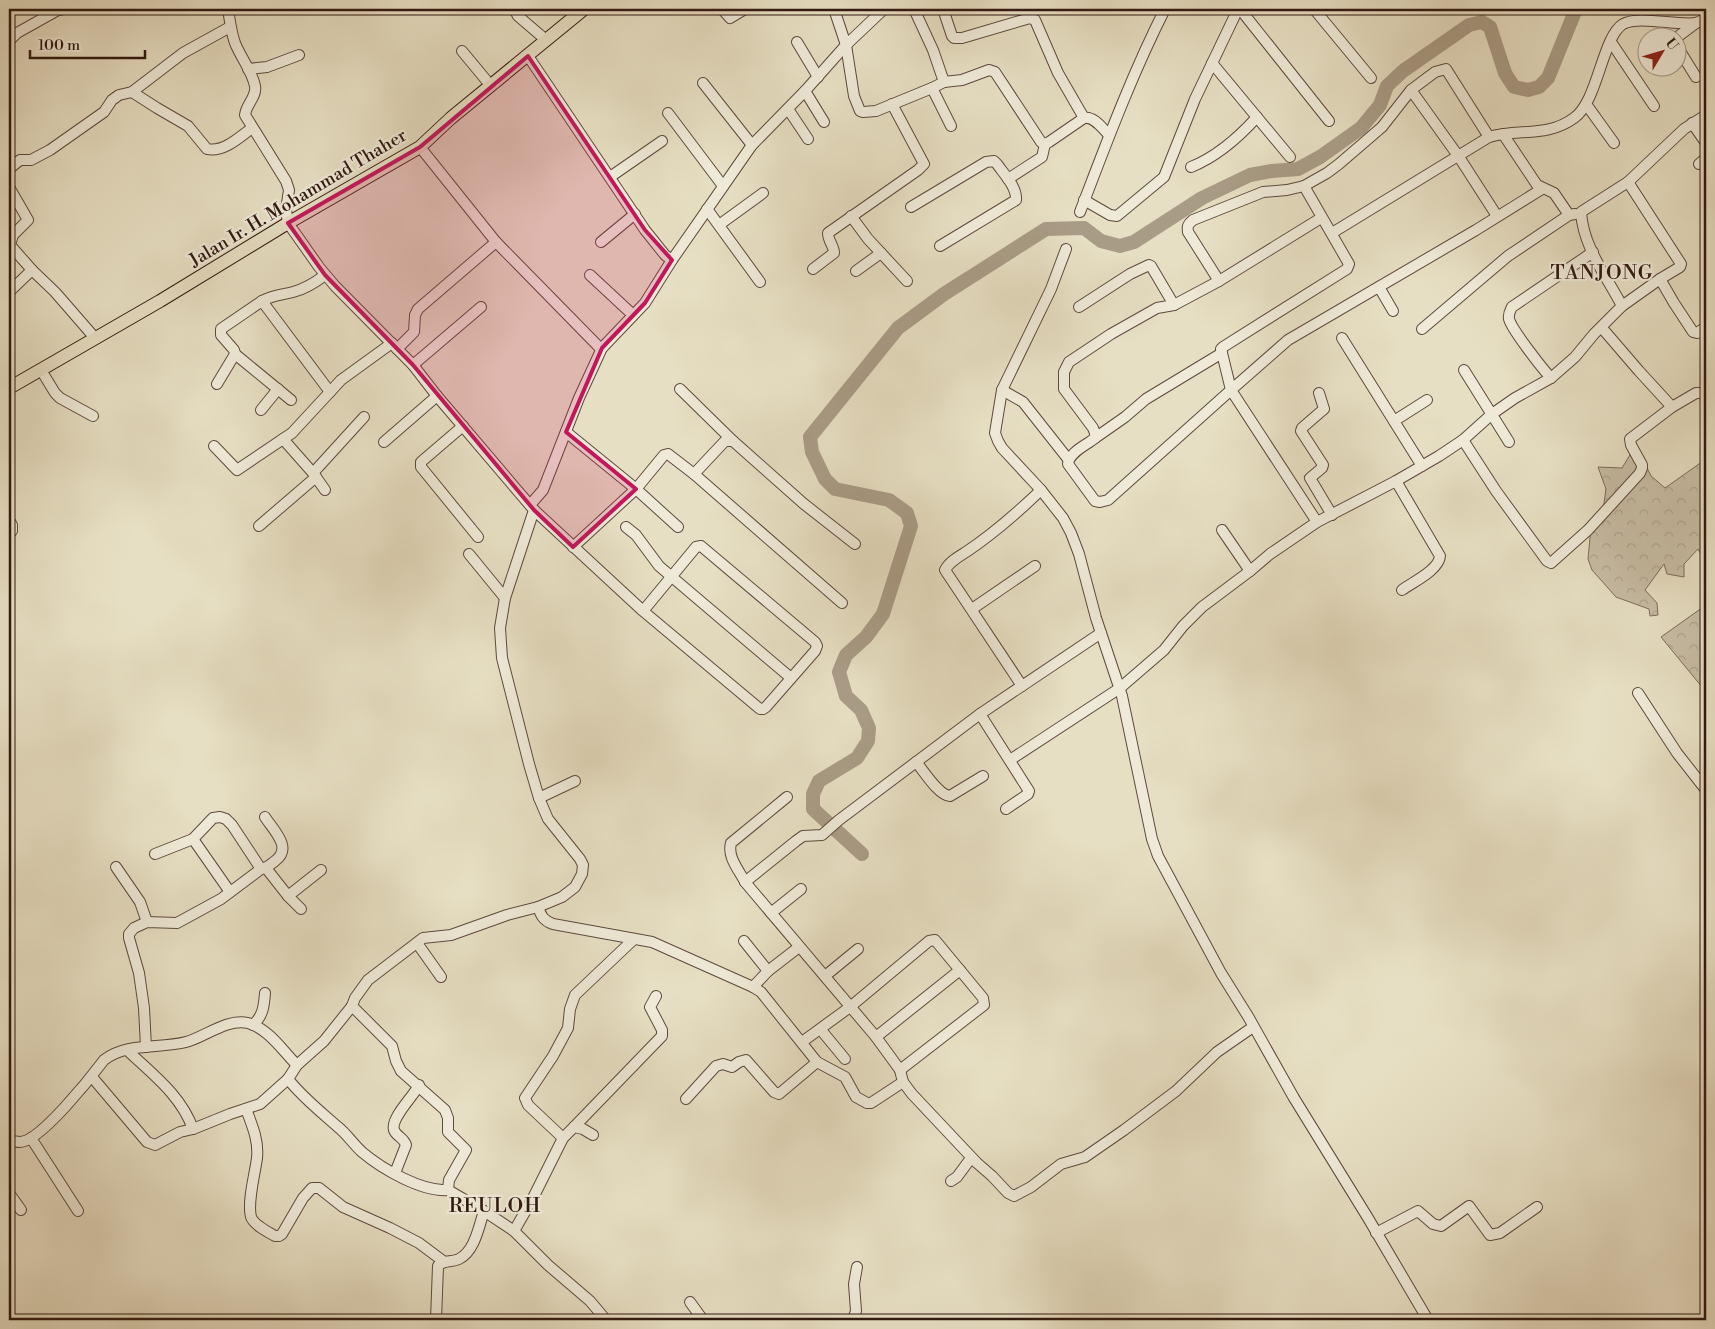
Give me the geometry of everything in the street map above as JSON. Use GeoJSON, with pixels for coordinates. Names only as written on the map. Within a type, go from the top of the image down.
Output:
{"type":"FeatureCollection","features":[{"type":"Feature","properties":{"kind":"main road","name":"Jalan Ir. H. Mohammad Thaher"},"geometry":{"type":"LineString","coordinates":[[9,388],[420,147],[451,118],[584,9]]}},
{"type":"Feature","properties":{"kind":"street"},"geometry":{"type":"LineString","coordinates":[[9,41],[17,34],[58,10],[63,9]]}},
{"type":"Feature","properties":{"kind":"street"},"geometry":{"type":"LineString","coordinates":[[228,9],[230,27],[236,45],[255,86],[255,94],[248,104],[245,114],[286,181],[288,190],[286,210],[288,223],[325,275],[413,365],[462,426],[532,507],[644,611],[760,709],[766,706],[815,651],[816,644],[705,548],[698,546],[644,611]]}},
{"type":"Feature","properties":{"kind":"street"},"geometry":{"type":"LineString","coordinates":[[514,9],[518,16],[546,40]]}},
{"type":"Feature","properties":{"kind":"street"},"geometry":{"type":"LineString","coordinates":[[722,9],[730,18],[745,9]]}},
{"type":"Feature","properties":{"kind":"street"},"geometry":{"type":"LineString","coordinates":[[834,9],[846,45],[854,96],[860,111],[876,111],[944,82],[962,80],[989,70],[993,71],[1038,138],[1045,144]]}},
{"type":"Feature","properties":{"kind":"street"},"geometry":{"type":"LineString","coordinates":[[92,1077],[143,1137],[152,1145],[157,1145],[180,1132],[260,1104],[274,1094],[288,1079],[297,1065],[324,1041],[352,1006],[355,998],[368,980],[426,937],[451,935],[507,915],[538,907],[562,897],[575,887],[582,874],[583,866],[580,859],[548,818],[539,798],[528,764],[502,658],[500,628],[505,598],[532,507],[543,490],[579,398],[602,348],[645,303],[672,260],[752,144],[805,92],[846,45],[884,9]]}},
{"type":"Feature","properties":{"kind":"street"},"geometry":{"type":"LineString","coordinates":[[914,9],[933,50],[944,82]]}},
{"type":"Feature","properties":{"kind":"street"},"geometry":{"type":"LineString","coordinates":[[943,9],[954,38],[962,38],[1030,18],[1035,20],[1058,73],[1084,118]]}},
{"type":"Feature","properties":{"kind":"street"},"geometry":{"type":"LineString","coordinates":[[1080,212],[1109,135],[1165,9]]}},
{"type":"Feature","properties":{"kind":"street"},"geometry":{"type":"LineString","coordinates":[[1084,200],[1110,215],[1117,216],[1164,177],[1195,99],[1239,9],[1329,122]]}},
{"type":"Feature","properties":{"kind":"street"},"geometry":{"type":"LineString","coordinates":[[1314,9],[1371,78]]}},
{"type":"Feature","properties":{"kind":"street"},"geometry":{"type":"LineString","coordinates":[[1688,30],[1702,20]]}},
{"type":"Feature","properties":{"kind":"street"},"geometry":{"type":"LineString","coordinates":[[1332,233],[1489,137],[1503,134],[1542,132],[1576,118],[1586,104],[1611,42],[1619,28],[1626,23],[1702,20]]}},
{"type":"Feature","properties":{"kind":"street"},"geometry":{"type":"LineString","coordinates":[[9,169],[20,160],[31,160],[50,150],[104,112],[112,100],[119,95],[132,92],[183,53],[230,27]]}},
{"type":"Feature","properties":{"kind":"street"},"geometry":{"type":"LineString","coordinates":[[797,42],[818,77]]}},
{"type":"Feature","properties":{"kind":"street"},"geometry":{"type":"LineString","coordinates":[[1611,42],[1654,106]]}},
{"type":"Feature","properties":{"kind":"street"},"geometry":{"type":"LineString","coordinates":[[462,51],[491,86]]}},
{"type":"Feature","properties":{"kind":"street"},"geometry":{"type":"LineString","coordinates":[[248,69],[267,67],[299,56]]}},
{"type":"Feature","properties":{"kind":"street"},"geometry":{"type":"LineString","coordinates":[[528,56],[635,214],[665,255],[672,260]]}},
{"type":"Feature","properties":{"kind":"street"},"geometry":{"type":"LineString","coordinates":[[1212,63],[1290,157]]}},
{"type":"Feature","properties":{"kind":"street"},"geometry":{"type":"LineString","coordinates":[[1688,64],[1696,77]]}},
{"type":"Feature","properties":{"kind":"street"},"geometry":{"type":"LineString","coordinates":[[1219,281],[1188,232],[1187,227],[1189,223],[1263,192],[1304,186],[1340,164],[1382,127],[1411,90],[1435,72],[1446,69],[1489,137]]}},
{"type":"Feature","properties":{"kind":"street"},"geometry":{"type":"LineString","coordinates":[[703,83],[752,144]]}},
{"type":"Feature","properties":{"kind":"street"},"geometry":{"type":"LineString","coordinates":[[932,88],[951,126]]}},
{"type":"Feature","properties":{"kind":"street"},"geometry":{"type":"LineString","coordinates":[[1411,90],[1458,156],[1497,216]]}},
{"type":"Feature","properties":{"kind":"street"},"geometry":{"type":"LineString","coordinates":[[132,92],[188,126],[207,149],[218,149],[236,140],[252,128]]}},
{"type":"Feature","properties":{"kind":"street"},"geometry":{"type":"LineString","coordinates":[[805,92],[824,122]]}},
{"type":"Feature","properties":{"kind":"street"},"geometry":{"type":"LineString","coordinates":[[813,270],[834,253],[828,240],[828,233],[924,164],[892,104]]}},
{"type":"Feature","properties":{"kind":"street"},"geometry":{"type":"LineString","coordinates":[[1586,104],[1614,143]]}},
{"type":"Feature","properties":{"kind":"street"},"geometry":{"type":"LineString","coordinates":[[788,109],[808,139]]}},
{"type":"Feature","properties":{"kind":"street"},"geometry":{"type":"LineString","coordinates":[[668,113],[723,186]]}},
{"type":"Feature","properties":{"kind":"street"},"geometry":{"type":"LineString","coordinates":[[1422,329],[1508,256],[1569,215],[1581,212],[1628,182],[1674,138],[1692,123],[1706,115]]}},
{"type":"Feature","properties":{"kind":"street"},"geometry":{"type":"LineString","coordinates":[[1045,144],[1084,118],[1090,117],[1109,135]]}},
{"type":"Feature","properties":{"kind":"street"},"geometry":{"type":"LineString","coordinates":[[1191,167],[1205,161],[1242,134],[1257,118]]}},
{"type":"Feature","properties":{"kind":"street"},"geometry":{"type":"LineString","coordinates":[[1692,123],[1706,143]]}},
{"type":"Feature","properties":{"kind":"street"},"geometry":{"type":"LineString","coordinates":[[1503,134],[1537,185],[1554,193],[1569,215]]}},
{"type":"Feature","properties":{"kind":"street"},"geometry":{"type":"LineString","coordinates":[[610,177],[662,141]]}},
{"type":"Feature","properties":{"kind":"street"},"geometry":{"type":"LineString","coordinates":[[1008,179],[1042,157],[1045,144]]}},
{"type":"Feature","properties":{"kind":"street"},"geometry":{"type":"LineString","coordinates":[[420,147],[496,242],[602,348]]}},
{"type":"Feature","properties":{"kind":"street"},"geometry":{"type":"LineString","coordinates":[[911,207],[990,161],[997,164],[1014,188],[1016,200],[940,246]]}},
{"type":"Feature","properties":{"kind":"street"},"geometry":{"type":"LineString","coordinates":[[1010,760],[1120,688],[1164,650],[1183,626],[1202,607],[1270,554],[1317,522],[1422,466],[1463,440],[1492,414],[1515,398],[1551,378],[1575,357],[1622,306],[1680,267],[1681,264],[1628,182]]}},
{"type":"Feature","properties":{"kind":"street"},"geometry":{"type":"LineString","coordinates":[[1304,186],[1349,264],[1347,269],[1221,349],[1232,390],[1317,522]]}},
{"type":"Feature","properties":{"kind":"street"},"geometry":{"type":"LineString","coordinates":[[9,188],[28,217],[28,220],[13,235],[10,244],[95,338]]}},
{"type":"Feature","properties":{"kind":"street"},"geometry":{"type":"LineString","coordinates":[[1002,390],[1023,402],[1068,459],[1069,467],[1095,501],[1104,502],[1288,340],[1542,189]]}},
{"type":"Feature","properties":{"kind":"street"},"geometry":{"type":"LineString","coordinates":[[719,225],[764,193]]}},
{"type":"Feature","properties":{"kind":"street"},"geometry":{"type":"LineString","coordinates":[[707,209],[760,282]]}},
{"type":"Feature","properties":{"kind":"street"},"geometry":{"type":"LineString","coordinates":[[1581,212],[1584,230],[1593,252],[1622,306]]}},
{"type":"Feature","properties":{"kind":"street"},"geometry":{"type":"LineString","coordinates":[[600,242],[635,214]]}},
{"type":"Feature","properties":{"kind":"street"},"geometry":{"type":"LineString","coordinates":[[851,216],[868,239],[907,281]]}},
{"type":"Feature","properties":{"kind":"street"},"geometry":{"type":"LineString","coordinates":[[1095,438],[1093,428],[1064,389],[1064,372],[1069,362],[1111,334],[1157,308],[1174,305],[1219,281],[1321,218]]}},
{"type":"Feature","properties":{"kind":"street"},"geometry":{"type":"LineString","coordinates":[[214,446],[237,470],[292,433],[341,380],[414,332],[415,315],[418,309],[496,242]]}},
{"type":"Feature","properties":{"kind":"street"},"geometry":{"type":"LineString","coordinates":[[1066,249],[1044,305],[1002,390],[995,433],[998,441],[1041,490],[1072,533],[1080,554],[1101,633],[1120,688],[1152,839],[1158,856],[1212,958],[1428,1320]]}},
{"type":"Feature","properties":{"kind":"street"},"geometry":{"type":"LineString","coordinates":[[1551,378],[1516,331],[1509,320],[1509,313],[1512,307],[1593,252]]}},
{"type":"Feature","properties":{"kind":"street"},"geometry":{"type":"LineString","coordinates":[[856,271],[881,253]]}},
{"type":"Feature","properties":{"kind":"street"},"geometry":{"type":"LineString","coordinates":[[1078,307],[1130,274],[1148,265],[1151,266],[1174,305]]}},
{"type":"Feature","properties":{"kind":"street"},"geometry":{"type":"LineString","coordinates":[[9,290],[32,270]]}},
{"type":"Feature","properties":{"kind":"street"},"geometry":{"type":"LineString","coordinates":[[291,400],[235,354],[234,350],[221,335],[221,329],[262,301],[274,295],[294,292],[325,275]]}},
{"type":"Feature","properties":{"kind":"street"},"geometry":{"type":"LineString","coordinates":[[590,275],[634,315]]}},
{"type":"Feature","properties":{"kind":"street"},"geometry":{"type":"LineString","coordinates":[[1660,279],[1693,332],[1706,327]]}},
{"type":"Feature","properties":{"kind":"street"},"geometry":{"type":"LineString","coordinates":[[1379,287],[1393,310]]}},
{"type":"Feature","properties":{"kind":"street"},"geometry":{"type":"LineString","coordinates":[[262,301],[330,392]]}},
{"type":"Feature","properties":{"kind":"street"},"geometry":{"type":"LineString","coordinates":[[413,365],[481,307]]}},
{"type":"Feature","properties":{"kind":"street"},"geometry":{"type":"LineString","coordinates":[[1602,328],[1638,371],[1672,407]]}},
{"type":"Feature","properties":{"kind":"street"},"geometry":{"type":"LineString","coordinates":[[1342,338],[1422,466]]}},
{"type":"Feature","properties":{"kind":"street"},"geometry":{"type":"LineString","coordinates":[[1068,459],[1146,399],[1222,353]]}},
{"type":"Feature","properties":{"kind":"street"},"geometry":{"type":"LineString","coordinates":[[217,384],[235,354]]}},
{"type":"Feature","properties":{"kind":"street"},"geometry":{"type":"LineString","coordinates":[[41,370],[60,398],[93,416]]}},
{"type":"Feature","properties":{"kind":"street"},"geometry":{"type":"LineString","coordinates":[[1464,370],[1509,442]]}},
{"type":"Feature","properties":{"kind":"street"},"geometry":{"type":"LineString","coordinates":[[261,410],[278,389]]}},
{"type":"Feature","properties":{"kind":"street"},"geometry":{"type":"LineString","coordinates":[[680,389],[733,441],[804,504],[855,544]]}},
{"type":"Feature","properties":{"kind":"street"},"geometry":{"type":"LineString","coordinates":[[1319,393],[1324,409],[1301,431],[1323,465],[1310,478],[1332,515]]}},
{"type":"Feature","properties":{"kind":"street"},"geometry":{"type":"LineString","coordinates":[[1463,440],[1496,492],[1547,562],[1551,563],[1588,530],[1640,473],[1642,464],[1631,445],[1630,439],[1672,407],[1696,394],[1706,393]]}},
{"type":"Feature","properties":{"kind":"street"},"geometry":{"type":"LineString","coordinates":[[384,442],[437,396]]}},
{"type":"Feature","properties":{"kind":"street"},"geometry":{"type":"LineString","coordinates":[[1394,421],[1427,400]]}},
{"type":"Feature","properties":{"kind":"street"},"geometry":{"type":"LineString","coordinates":[[259,526],[314,475],[364,417]]}},
{"type":"Feature","properties":{"kind":"street"},"geometry":{"type":"LineString","coordinates":[[462,426],[421,462],[421,467],[478,537]]}},
{"type":"Feature","properties":{"kind":"street"},"geometry":{"type":"LineString","coordinates":[[566,432],[636,489],[678,527]]}},
{"type":"Feature","properties":{"kind":"street"},"geometry":{"type":"LineString","coordinates":[[283,439],[325,490]]}},
{"type":"Feature","properties":{"kind":"street"},"geometry":{"type":"LineString","coordinates":[[694,474],[725,441],[733,441]]}},
{"type":"Feature","properties":{"kind":"street"},"geometry":{"type":"LineString","coordinates":[[573,547],[636,489],[666,454],[694,474],[842,603]]}},
{"type":"Feature","properties":{"kind":"street"},"geometry":{"type":"LineString","coordinates":[[1396,481],[1440,556],[1440,562],[1436,567],[1402,590]]}},
{"type":"Feature","properties":{"kind":"street"},"geometry":{"type":"LineString","coordinates":[[1022,686],[945,570],[947,566],[1004,525],[1041,490]]}},
{"type":"Feature","properties":{"kind":"street"},"geometry":{"type":"LineString","coordinates":[[9,520],[12,527],[12,531],[9,534]]}},
{"type":"Feature","properties":{"kind":"street"},"geometry":{"type":"LineString","coordinates":[[626,528],[636,535],[654,561],[791,678]]}},
{"type":"Feature","properties":{"kind":"street"},"geometry":{"type":"LineString","coordinates":[[1222,530],[1250,571]]}},
{"type":"Feature","properties":{"kind":"street"},"geometry":{"type":"LineString","coordinates":[[469,554],[505,598]]}},
{"type":"Feature","properties":{"kind":"street"},"geometry":{"type":"LineString","coordinates":[[972,609],[1035,566]]}},
{"type":"Feature","properties":{"kind":"street"},"geometry":{"type":"LineString","coordinates":[[745,882],[803,836],[819,836],[826,833],[834,824],[980,714],[1101,633]]}},
{"type":"Feature","properties":{"kind":"street"},"geometry":{"type":"LineString","coordinates":[[1638,693],[1677,753],[1706,790]]}},
{"type":"Feature","properties":{"kind":"street"},"geometry":{"type":"LineString","coordinates":[[980,714],[1029,792],[1006,809]]}},
{"type":"Feature","properties":{"kind":"street"},"geometry":{"type":"LineString","coordinates":[[916,762],[940,791],[947,796],[983,776]]}},
{"type":"Feature","properties":{"kind":"street"},"geometry":{"type":"LineString","coordinates":[[539,798],[574,781]]}},
{"type":"Feature","properties":{"kind":"street"},"geometry":{"type":"LineString","coordinates":[[787,797],[731,843],[729,849],[732,859],[745,882],[876,1037],[900,1070],[903,1082],[912,1094],[1008,1193],[1016,1196],[1061,1164],[1085,1157],[1139,1120],[1176,1091],[1217,1052],[1254,1027]]}},
{"type":"Feature","properties":{"kind":"street"},"geometry":{"type":"LineString","coordinates":[[146,1046],[139,973],[129,934],[134,928],[147,922],[177,923],[212,904],[280,857],[284,851],[283,845],[265,816]]}},
{"type":"Feature","properties":{"kind":"street"},"geometry":{"type":"LineString","coordinates":[[155,854],[193,838],[213,818],[226,819],[264,869],[301,909]]}},
{"type":"Feature","properties":{"kind":"street"},"geometry":{"type":"LineString","coordinates":[[193,838],[230,892]]}},
{"type":"Feature","properties":{"kind":"street"},"geometry":{"type":"LineString","coordinates":[[116,867],[140,902],[147,922]]}},
{"type":"Feature","properties":{"kind":"street"},"geometry":{"type":"LineString","coordinates":[[288,896],[320,870]]}},
{"type":"Feature","properties":{"kind":"street"},"geometry":{"type":"LineString","coordinates":[[771,913],[800,889]]}},
{"type":"Feature","properties":{"kind":"street"},"geometry":{"type":"LineString","coordinates":[[538,907],[545,921],[652,942],[753,987],[760,992],[817,1062],[845,1077],[856,1097],[867,1103],[903,1082]]}},
{"type":"Feature","properties":{"kind":"street"},"geometry":{"type":"LineString","coordinates":[[563,1138],[528,1106],[525,1098],[553,1056],[568,1028],[570,1009],[575,995],[634,939]]}},
{"type":"Feature","properties":{"kind":"street"},"geometry":{"type":"LineString","coordinates":[[802,1042],[821,1030],[932,940],[941,946],[982,998],[984,1005],[900,1070]]}},
{"type":"Feature","properties":{"kind":"street"},"geometry":{"type":"LineString","coordinates":[[744,941],[768,971]]}},
{"type":"Feature","properties":{"kind":"street"},"geometry":{"type":"LineString","coordinates":[[417,943],[442,977]]}},
{"type":"Feature","properties":{"kind":"street"},"geometry":{"type":"LineString","coordinates":[[753,987],[768,971],[799,947]]}},
{"type":"Feature","properties":{"kind":"street"},"geometry":{"type":"LineString","coordinates":[[825,976],[858,949]]}},
{"type":"Feature","properties":{"kind":"street"},"geometry":{"type":"LineString","coordinates":[[876,1037],[960,970]]}},
{"type":"Feature","properties":{"kind":"street"},"geometry":{"type":"LineString","coordinates":[[253,1025],[262,1013],[265,992]]}},
{"type":"Feature","properties":{"kind":"street"},"geometry":{"type":"LineString","coordinates":[[514,1230],[533,1198],[563,1138],[662,1036],[662,1030],[650,1007],[656,996]]}},
{"type":"Feature","properties":{"kind":"street"},"geometry":{"type":"LineString","coordinates":[[352,1006],[392,1046],[401,1071],[445,1110],[448,1118],[448,1132],[466,1150],[449,1180],[448,1190]]}},
{"type":"Feature","properties":{"kind":"street"},"geometry":{"type":"LineString","coordinates":[[9,1141],[21,1142],[31,1138],[71,1102],[104,1060],[110,1055],[140,1046],[162,1046],[189,1041],[236,1023],[245,1022],[266,1032],[297,1065]]}},
{"type":"Feature","properties":{"kind":"street"},"geometry":{"type":"LineString","coordinates":[[821,1030],[845,1059]]}},
{"type":"Feature","properties":{"kind":"street"},"geometry":{"type":"LineString","coordinates":[[126,1050],[166,1086],[182,1105],[193,1129]]}},
{"type":"Feature","properties":{"kind":"street"},"geometry":{"type":"LineString","coordinates":[[686,1099],[716,1066],[723,1064],[732,1067],[746,1060],[774,1092],[779,1094],[817,1062]]}},
{"type":"Feature","properties":{"kind":"street"},"geometry":{"type":"LineString","coordinates":[[288,1079],[308,1103],[340,1128],[361,1151],[395,1173],[422,1187],[438,1191],[448,1190],[514,1230],[548,1265],[590,1300],[606,1320]]}},
{"type":"Feature","properties":{"kind":"street"},"geometry":{"type":"LineString","coordinates":[[395,1173],[406,1145],[406,1142],[396,1132],[394,1127],[396,1118],[419,1085]]}},
{"type":"Feature","properties":{"kind":"street"},"geometry":{"type":"LineString","coordinates":[[246,1109],[255,1133],[257,1156],[250,1212],[253,1221],[275,1236],[279,1236],[303,1198],[315,1187],[319,1188],[343,1207],[419,1243],[443,1261]]}},
{"type":"Feature","properties":{"kind":"street"},"geometry":{"type":"LineString","coordinates":[[574,1127],[583,1129],[593,1136]]}},
{"type":"Feature","properties":{"kind":"street"},"geometry":{"type":"LineString","coordinates":[[31,1138],[78,1210]]}},
{"type":"Feature","properties":{"kind":"street"},"geometry":{"type":"LineString","coordinates":[[951,1181],[977,1163]]}},
{"type":"Feature","properties":{"kind":"street"},"geometry":{"type":"LineString","coordinates":[[9,1192],[21,1210]]}},
{"type":"Feature","properties":{"kind":"street"},"geometry":{"type":"LineString","coordinates":[[1376,1233],[1418,1211],[1432,1224],[1441,1226],[1469,1206],[1490,1235],[1494,1235],[1537,1208]]}},
{"type":"Feature","properties":{"kind":"street"},"geometry":{"type":"LineString","coordinates":[[436,1320],[438,1266],[443,1261],[459,1259],[464,1255],[472,1244],[484,1211]]}},
{"type":"Feature","properties":{"kind":"street"},"geometry":{"type":"LineString","coordinates":[[853,1320],[856,1312],[854,1284],[857,1267]]}},
{"type":"Feature","properties":{"kind":"street"},"geometry":{"type":"LineString","coordinates":[[690,1302],[704,1320]]}},
{"type":"Feature","properties":{"kind":"highlighted area"},"geometry":{"type":"Polygon","coordinates":[[[528,56],[645,230],[672,260],[645,303],[602,348],[566,432],[636,489],[573,547],[534,510],[413,365],[325,275],[288,223],[420,147],[528,56]]]}},
{"type":"Feature","properties":{"kind":"green space"},"geometry":{"type":"Polygon","coordinates":[[[1636,445],[1651,476],[1665,488],[1706,459],[1706,564],[1698,549],[1684,564],[1684,577],[1667,574],[1664,564],[1645,590],[1657,603],[1658,615],[1650,616],[1649,609],[1616,597],[1592,570],[1588,559],[1591,527],[1603,510],[1606,489],[1598,467],[1622,468],[1636,445]]]}},
{"type":"Feature","properties":{"kind":"green space"},"geometry":{"type":"Polygon","coordinates":[[[1706,605],[1706,684],[1702,687],[1661,637],[1706,605]]]}},
{"type":"Feature","properties":{"kind":"waterway"},"geometry":{"type":"LineString","coordinates":[[862,854],[813,809],[813,794],[819,781],[857,758],[868,741],[869,728],[861,710],[846,696],[839,672],[846,655],[866,637],[883,614],[911,526],[907,513],[889,500],[835,489],[825,479],[812,452],[810,437],[898,328],[944,294],[1046,229],[1084,228],[1101,241],[1120,246],[1134,242],[1202,198],[1250,175],[1298,169],[1320,157],[1361,128],[1380,105],[1387,86],[1403,71],[1469,25],[1482,22],[1490,27],[1505,73],[1514,87],[1528,90],[1539,87],[1548,78],[1576,9]]}},
{"type":"Feature","properties":{"kind":"district","name":"TANJONG"},"geometry":{"type":"Point","coordinates":[1602,273]}},
{"type":"Feature","properties":{"kind":"district","name":"REULOH"},"geometry":{"type":"Point","coordinates":[495,1206]}}]}
